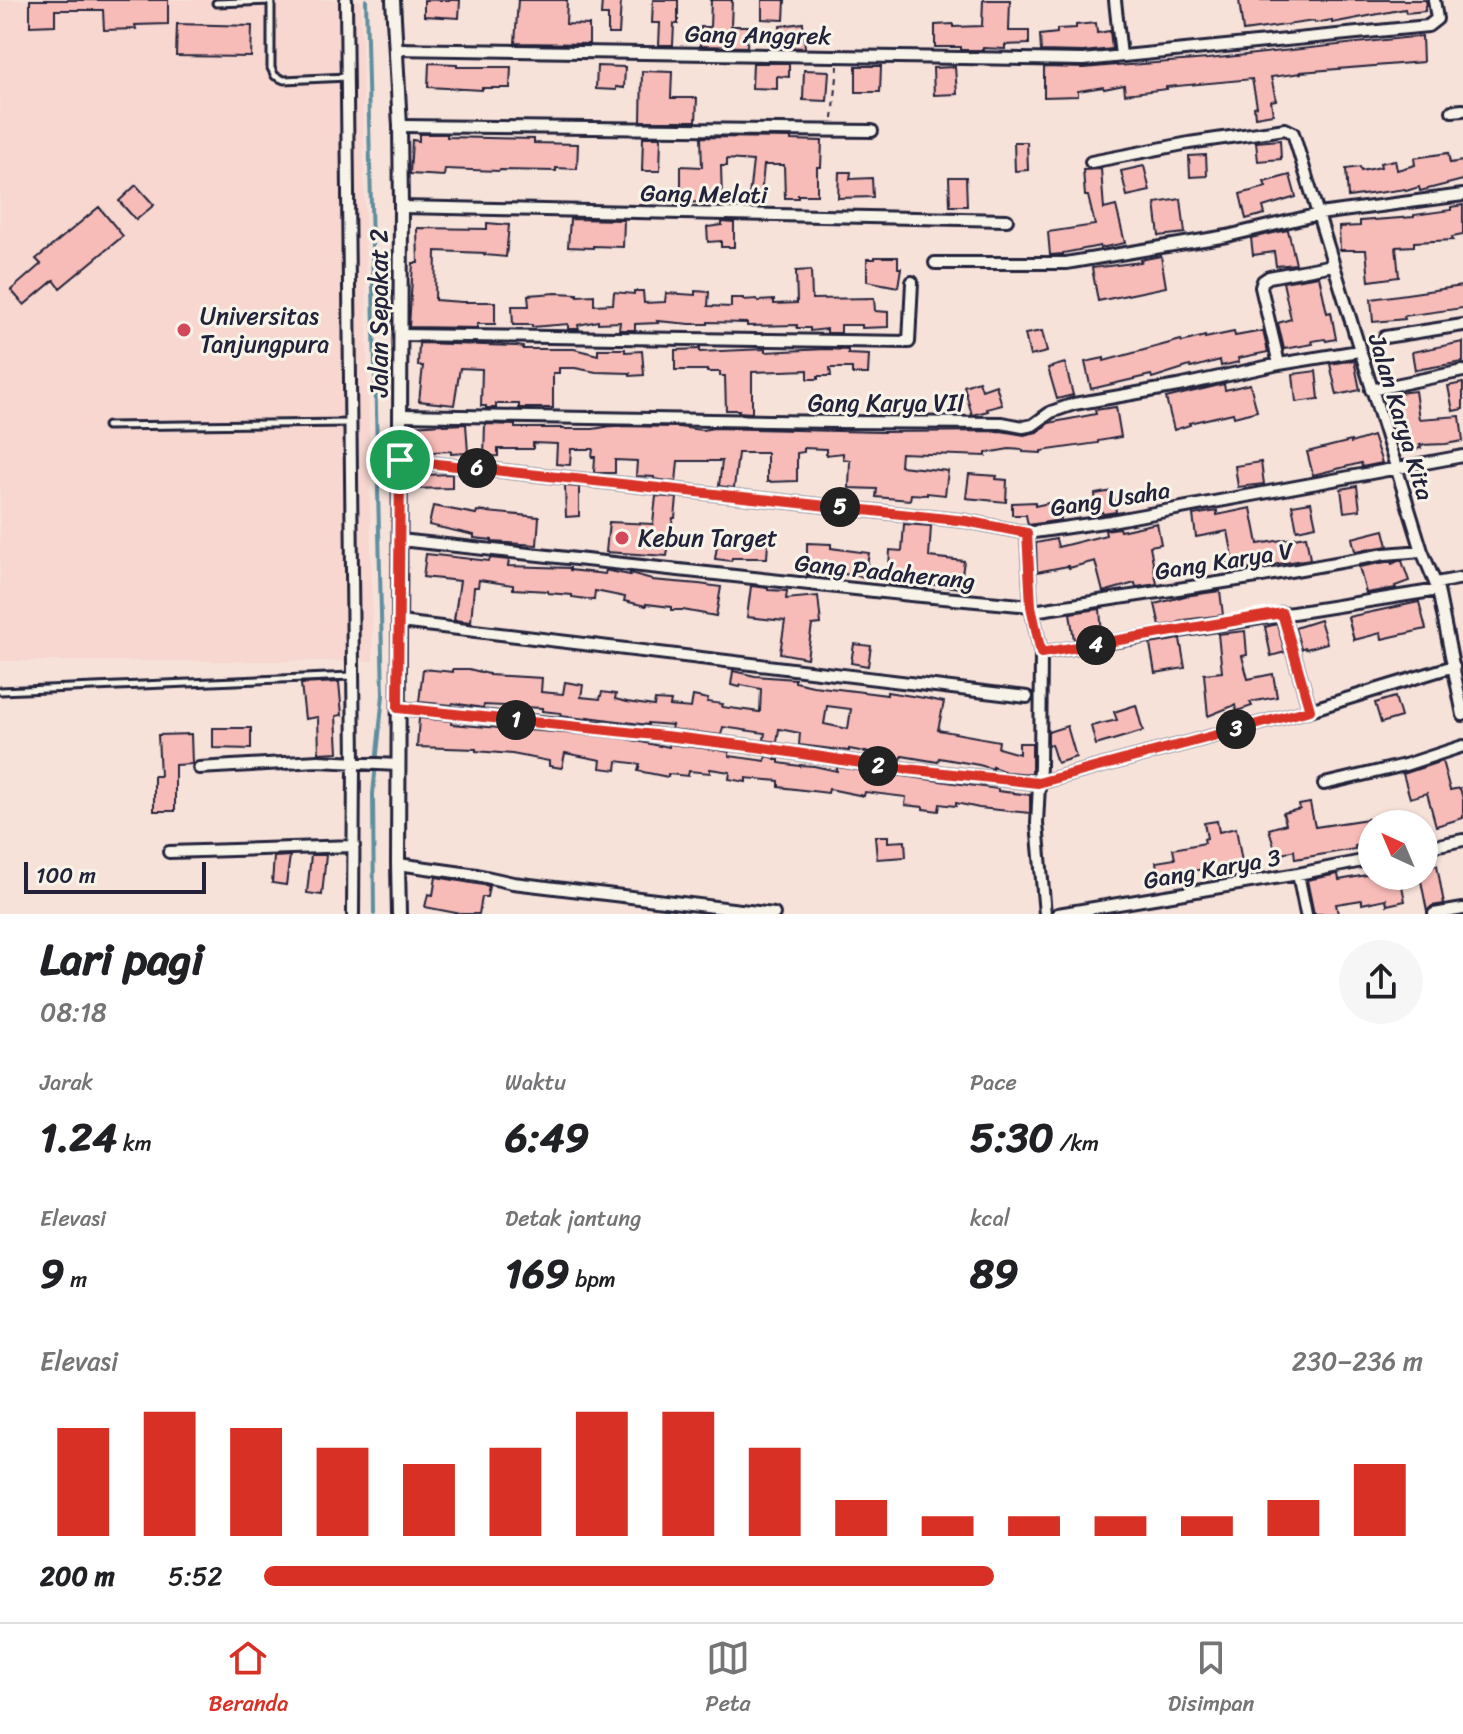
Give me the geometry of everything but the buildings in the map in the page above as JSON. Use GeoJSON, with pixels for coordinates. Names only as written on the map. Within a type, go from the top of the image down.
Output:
{"type":"FeatureCollection","features":[{"type":"Feature","properties":{"kind":"street"},"geometry":{"type":"LineString","coordinates":[[346,0],[353,914]]}},
{"type":"Feature","properties":{"kind":"street","name":"Jalan Sepakat 2"},"geometry":{"type":"LineString","coordinates":[[393,0],[401,207],[400,622],[398,708],[392,765],[399,914]]}},
{"type":"Feature","properties":{"kind":"street"},"geometry":{"type":"LineString","coordinates":[[1115,0],[1121,56]]}},
{"type":"Feature","properties":{"kind":"street","name":"Gang Anggrek"},"geometry":{"type":"LineString","coordinates":[[395,49],[1083,60],[1428,26],[1437,19],[1434,0]]}},
{"type":"Feature","properties":{"kind":"street"},"geometry":{"type":"LineString","coordinates":[[400,126],[872,131]]}},
{"type":"Feature","properties":{"kind":"street","name":"Jalan Karya Kita"},"geometry":{"type":"LineString","coordinates":[[1091,162],[1285,129],[1293,133],[1422,551],[1437,586],[1463,715]]}},
{"type":"Feature","properties":{"kind":"street"},"geometry":{"type":"LineString","coordinates":[[935,263],[1066,263],[1227,236],[1319,214],[1463,195]]}},
{"type":"Feature","properties":{"kind":"street","name":"Gang Melati"},"geometry":{"type":"LineString","coordinates":[[401,207],[1007,220]]}},
{"type":"Feature","properties":{"kind":"street"},"geometry":{"type":"LineString","coordinates":[[1279,364],[1261,287],[1263,281],[1269,277],[1333,265]]}},
{"type":"Feature","properties":{"kind":"street"},"geometry":{"type":"LineString","coordinates":[[401,335],[909,342],[912,282]]}},
{"type":"Feature","properties":{"kind":"street"},"geometry":{"type":"LineString","coordinates":[[1385,337],[1463,325]]}},
{"type":"Feature","properties":{"kind":"street","name":"Gang Karya VII"},"geometry":{"type":"LineString","coordinates":[[401,415],[1002,423],[1023,427],[1074,404],[1359,351]]}},
{"type":"Feature","properties":{"kind":"street"},"geometry":{"type":"LineString","coordinates":[[1371,390],[1463,371]]}},
{"type":"Feature","properties":{"kind":"street","name":"Gang Usaha"},"geometry":{"type":"LineString","coordinates":[[400,460],[951,519],[1027,533],[1111,521],[1463,456]]}},
{"type":"Feature","properties":{"kind":"street"},"geometry":{"type":"LineString","coordinates":[[1027,533],[1032,608],[1041,653],[1037,823],[1045,914]]}},
{"type":"Feature","properties":{"kind":"street","name":"Gang Padaherang"},"geometry":{"type":"LineString","coordinates":[[400,540],[1032,608]]}},
{"type":"Feature","properties":{"kind":"street","name":"Gang Karya V"},"geometry":{"type":"LineString","coordinates":[[1032,608],[1422,551]]}},
{"type":"Feature","properties":{"kind":"street"},"geometry":{"type":"LineString","coordinates":[[1041,653],[1437,586],[1463,578]]}},
{"type":"Feature","properties":{"kind":"street"},"geometry":{"type":"LineString","coordinates":[[1282,613],[1310,710]]}},
{"type":"Feature","properties":{"kind":"street"},"geometry":{"type":"LineString","coordinates":[[400,622],[1027,697]]}},
{"type":"Feature","properties":{"kind":"street"},"geometry":{"type":"LineString","coordinates":[[398,708],[606,729],[887,767],[1038,783],[1310,710],[1454,666]]}},
{"type":"Feature","properties":{"kind":"street"},"geometry":{"type":"LineString","coordinates":[[1324,784],[1405,765],[1463,746]]}},
{"type":"Feature","properties":{"kind":"street"},"geometry":{"type":"LineString","coordinates":[[199,768],[318,761],[392,765]]}},
{"type":"Feature","properties":{"kind":"street"},"geometry":{"type":"LineString","coordinates":[[1438,845],[1463,840]]}},
{"type":"Feature","properties":{"kind":"street"},"geometry":{"type":"LineString","coordinates":[[169,852],[354,846]]}},
{"type":"Feature","properties":{"kind":"street","name":"Gang Karya 3"},"geometry":{"type":"LineString","coordinates":[[1058,914],[1358,862]]}},
{"type":"Feature","properties":{"kind":"street"},"geometry":{"type":"LineString","coordinates":[[398,864],[526,885],[774,914]]}},
{"type":"Feature","properties":{"kind":"street"},"geometry":{"type":"LineString","coordinates":[[1298,874],[1306,914]]}},
{"type":"Feature","properties":{"kind":"street"},"geometry":{"type":"LineString","coordinates":[[1434,914],[1463,909]]}},
{"type":"Feature","properties":{"kind":"lane"},"geometry":{"type":"LineString","coordinates":[[216,3],[271,0],[271,68],[275,76],[284,80],[347,77]]}},
{"type":"Feature","properties":{"kind":"lane"},"geometry":{"type":"LineString","coordinates":[[107,426],[350,423]]}},
{"type":"Feature","properties":{"kind":"lane"},"geometry":{"type":"LineString","coordinates":[[0,691],[352,676]]}},
{"type":"Feature","properties":{"kind":"path"},"geometry":{"type":"LineString","coordinates":[[832,131],[839,57]]}},
{"type":"Feature","properties":{"kind":"shaded area","name":"Universitas Tanjungpura"},"geometry":{"type":"Polygon","coordinates":[[[0,0],[361,0],[373,661],[0,661],[0,0]]]}},
{"type":"Feature","properties":{"kind":"waterway"},"geometry":{"type":"LineString","coordinates":[[366,0],[383,695],[373,794],[374,914]]}},
{"type":"Feature","properties":{"kind":"place","name":"Universitas Tanjungpura"},"geometry":{"type":"Point","coordinates":[184,330]}},
{"type":"Feature","properties":{"kind":"place","name":"Kebun Target"},"geometry":{"type":"Point","coordinates":[622,538]}},
{"type":"Feature","properties":{"kind":"route"},"geometry":{"type":"LineString","coordinates":[[400,460],[966,521],[1027,533],[1031,606],[1041,653],[1282,613],[1310,710],[1038,783],[887,767],[757,747],[591,727],[398,708],[400,460]]}}]}
